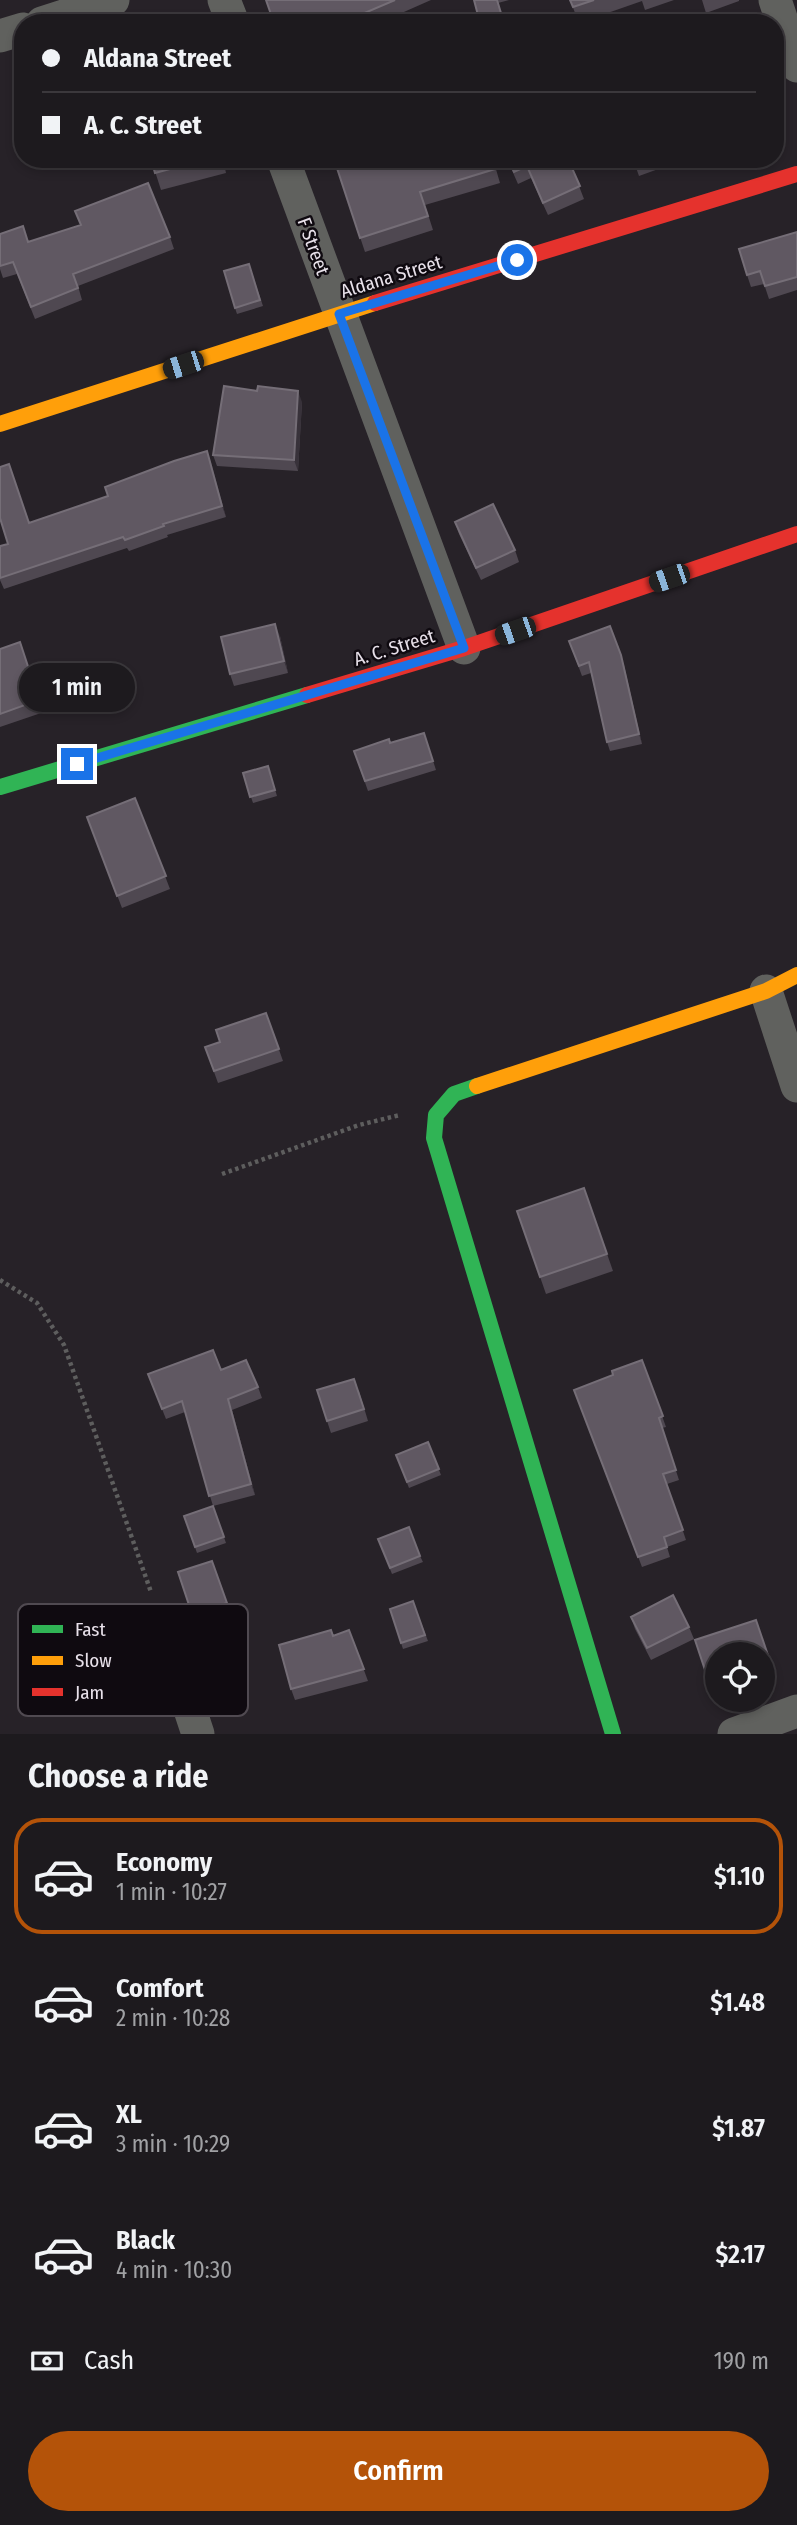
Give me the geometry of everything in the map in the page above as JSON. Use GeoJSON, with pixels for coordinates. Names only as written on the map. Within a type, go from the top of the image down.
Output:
{"type":"FeatureCollection","features":[{"type":"Feature","properties":{"kind":"street"},"geometry":{"type":"LineString","coordinates":[[70,14],[113,0]]}},
{"type":"Feature","properties":{"kind":"street"},"geometry":{"type":"LineString","coordinates":[[784,27],[797,66]]}},
{"type":"Feature","properties":{"kind":"street","name":"F Street"},"geometry":{"type":"LineString","coordinates":[[286,168],[464,648]]}},
{"type":"Feature","properties":{"kind":"street","name":"Aldana Street"},"geometry":{"type":"LineString","coordinates":[[0,424],[339,314],[797,174]]}},
{"type":"Feature","properties":{"kind":"street","name":"A. C. Street"},"geometry":{"type":"LineString","coordinates":[[0,787],[464,648],[797,534]]}},
{"type":"Feature","properties":{"kind":"street"},"geometry":{"type":"LineString","coordinates":[[613,1734],[434,1138],[436,1115],[454,1094],[766,991],[797,975]]}},
{"type":"Feature","properties":{"kind":"street"},"geometry":{"type":"LineString","coordinates":[[766,991],[797,1086]]}},
{"type":"Feature","properties":{"kind":"street"},"geometry":{"type":"LineString","coordinates":[[734,1734],[797,1711]]}},
{"type":"Feature","properties":{"kind":"street"},"geometry":{"type":"LineString","coordinates":[[192,1716],[198,1734]]}},
{"type":"Feature","properties":{"kind":"path"},"geometry":{"type":"LineString","coordinates":[[222,1174],[382,1118],[394,1115],[436,1115]]}},
{"type":"Feature","properties":{"kind":"path"},"geometry":{"type":"LineString","coordinates":[[0,1280],[37,1303],[64,1345],[155,1604]]}},
{"type":"Feature","properties":{"kind":"building"},"geometry":{"type":"Polygon","coordinates":[[[266,0],[395,0],[362,14],[271,14],[266,0]]]}},
{"type":"Feature","properties":{"kind":"building"},"geometry":{"type":"Polygon","coordinates":[[[474,0],[497,0],[501,14],[478,14],[474,0]]]}},
{"type":"Feature","properties":{"kind":"building"},"geometry":{"type":"Polygon","coordinates":[[[570,0],[594,0],[573,7],[570,0]]]}},
{"type":"Feature","properties":{"kind":"building"},"geometry":{"type":"Polygon","coordinates":[[[154,168],[174,168],[155,173],[154,168]]]}},
{"type":"Feature","properties":{"kind":"building"},"geometry":{"type":"Polygon","coordinates":[[[337,168],[495,168],[420,192],[428,216],[360,238],[337,168]]]}},
{"type":"Feature","properties":{"kind":"building"},"geometry":{"type":"Polygon","coordinates":[[[528,168],[572,168],[580,186],[543,203],[528,168]]]}},
{"type":"Feature","properties":{"kind":"building"},"geometry":{"type":"Polygon","coordinates":[[[148,183],[170,237],[73,274],[78,288],[31,307],[13,262],[0,266],[0,234],[23,226],[28,242],[81,225],[75,211],[148,183]]]}},
{"type":"Feature","properties":{"kind":"building"},"geometry":{"type":"Polygon","coordinates":[[[797,232],[797,277],[765,286],[760,271],[747,275],[739,249],[797,232]]]}},
{"type":"Feature","properties":{"kind":"building"},"geometry":{"type":"Polygon","coordinates":[[[249,264],[260,300],[235,308],[224,271],[249,264]]]}},
{"type":"Feature","properties":{"kind":"building"},"geometry":{"type":"Polygon","coordinates":[[[224,386],[257,391],[258,386],[298,391],[294,460],[213,455],[224,386]]]}},
{"type":"Feature","properties":{"kind":"building"},"geometry":{"type":"Polygon","coordinates":[[[207,451],[222,506],[163,524],[164,526],[125,540],[123,537],[0,578],[0,546],[8,544],[0,518],[0,467],[9,464],[29,523],[108,496],[105,487],[207,451]]]}},
{"type":"Feature","properties":{"kind":"building"},"geometry":{"type":"Polygon","coordinates":[[[493,504],[515,550],[476,568],[455,522],[493,504]]]}},
{"type":"Feature","properties":{"kind":"building"},"geometry":{"type":"Polygon","coordinates":[[[275,624],[284,661],[230,674],[221,637],[275,624]]]}},
{"type":"Feature","properties":{"kind":"building"},"geometry":{"type":"Polygon","coordinates":[[[610,626],[621,655],[639,734],[607,742],[589,662],[579,666],[569,641],[610,626]]]}},
{"type":"Feature","properties":{"kind":"building"},"geometry":{"type":"Polygon","coordinates":[[[20,642],[39,700],[0,714],[0,649],[20,642]]]}},
{"type":"Feature","properties":{"kind":"building"},"geometry":{"type":"Polygon","coordinates":[[[424,733],[433,761],[365,781],[354,751],[389,739],[390,743],[424,733]]]}},
{"type":"Feature","properties":{"kind":"building"},"geometry":{"type":"Polygon","coordinates":[[[268,766],[275,790],[250,797],[243,773],[268,766]]]}},
{"type":"Feature","properties":{"kind":"building"},"geometry":{"type":"Polygon","coordinates":[[[135,798],[166,876],[117,896],[87,817],[135,798]]]}},
{"type":"Feature","properties":{"kind":"building"},"geometry":{"type":"Polygon","coordinates":[[[266,1013],[279,1049],[214,1071],[205,1047],[220,1042],[216,1030],[266,1013]]]}},
{"type":"Feature","properties":{"kind":"building"},"geometry":{"type":"Polygon","coordinates":[[[584,1188],[607,1254],[540,1277],[517,1211],[584,1188]]]}},
{"type":"Feature","properties":{"kind":"building"},"geometry":{"type":"Polygon","coordinates":[[[213,1350],[221,1370],[246,1360],[258,1387],[228,1399],[251,1484],[209,1496],[182,1401],[162,1409],[148,1374],[213,1350]]]}},
{"type":"Feature","properties":{"kind":"building"},"geometry":{"type":"Polygon","coordinates":[[[642,1360],[663,1416],[659,1418],[676,1470],[663,1474],[683,1530],[664,1537],[667,1547],[638,1557],[574,1390],[642,1360]]]}},
{"type":"Feature","properties":{"kind":"building"},"geometry":{"type":"Polygon","coordinates":[[[354,1379],[364,1409],[327,1421],[317,1390],[354,1379]]]}},
{"type":"Feature","properties":{"kind":"building"},"geometry":{"type":"Polygon","coordinates":[[[428,1442],[439,1469],[407,1482],[396,1455],[428,1442]]]}},
{"type":"Feature","properties":{"kind":"building"},"geometry":{"type":"Polygon","coordinates":[[[213,1506],[224,1537],[195,1547],[184,1516],[213,1506]]]}},
{"type":"Feature","properties":{"kind":"building"},"geometry":{"type":"Polygon","coordinates":[[[409,1527],[420,1556],[390,1568],[378,1539],[409,1527]]]}},
{"type":"Feature","properties":{"kind":"building"},"geometry":{"type":"Polygon","coordinates":[[[212,1561],[227,1603],[189,1604],[178,1572],[212,1561]]]}},
{"type":"Feature","properties":{"kind":"building"},"geometry":{"type":"Polygon","coordinates":[[[673,1595],[689,1627],[647,1648],[631,1617],[673,1595]]]}},
{"type":"Feature","properties":{"kind":"building"},"geometry":{"type":"Polygon","coordinates":[[[413,1601],[425,1635],[401,1643],[390,1609],[413,1601]]]}},
{"type":"Feature","properties":{"kind":"building"},"geometry":{"type":"Polygon","coordinates":[[[756,1620],[763,1642],[705,1642],[705,1670],[695,1640],[756,1620]]]}},
{"type":"Feature","properties":{"kind":"building"},"geometry":{"type":"Polygon","coordinates":[[[331,1630],[333,1636],[349,1630],[364,1669],[291,1689],[279,1645],[331,1630]]]}},
{"type":"Feature","properties":{"kind":"traffic: fast"},"geometry":{"type":"LineString","coordinates":[[0,787],[307,695]]}},
{"type":"Feature","properties":{"kind":"traffic: fast"},"geometry":{"type":"LineString","coordinates":[[477,1086],[454,1094],[436,1115],[434,1138],[613,1734]]}},
{"type":"Feature","properties":{"kind":"traffic: slow"},"geometry":{"type":"LineString","coordinates":[[0,424],[375,303]]}},
{"type":"Feature","properties":{"kind":"traffic: slow"},"geometry":{"type":"LineString","coordinates":[[477,1086],[766,991],[797,975]]}},
{"type":"Feature","properties":{"kind":"traffic: jam"},"geometry":{"type":"LineString","coordinates":[[375,303],[797,174]]}},
{"type":"Feature","properties":{"kind":"traffic: jam"},"geometry":{"type":"LineString","coordinates":[[307,695],[464,648],[797,534]]}},
{"type":"Feature","properties":{"kind":"route"},"geometry":{"type":"LineString","coordinates":[[77,764],[464,648],[339,314],[517,260]]}}]}
